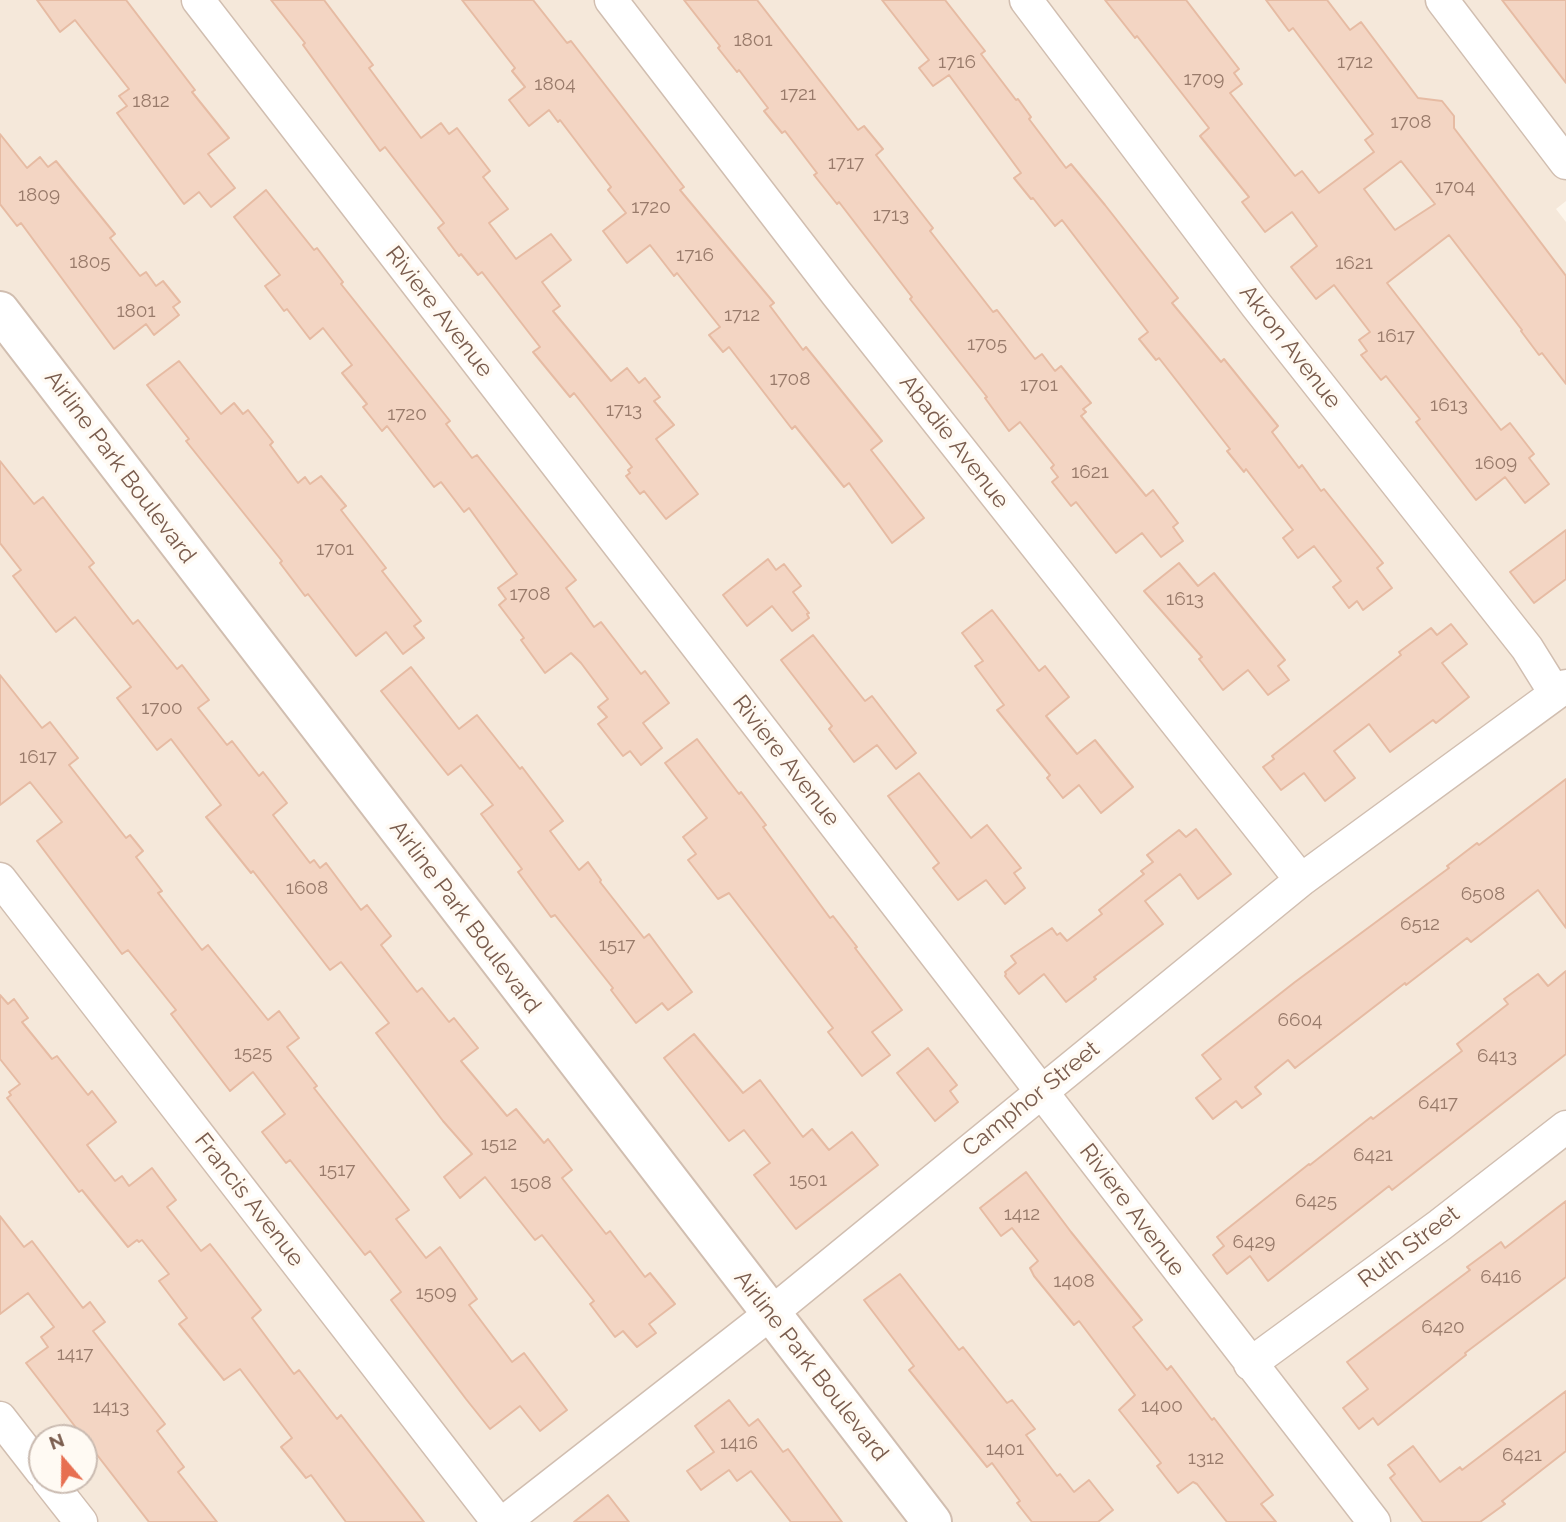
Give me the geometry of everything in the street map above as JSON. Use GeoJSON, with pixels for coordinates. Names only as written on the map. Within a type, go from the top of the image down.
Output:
{"type":"FeatureCollection","features":[{"type":"Feature","properties":{"kind":"street","name":"Riviere Avenue"},"geometry":{"type":"LineString","coordinates":[[198,0],[1374,1522]]}},
{"type":"Feature","properties":{"kind":"street","name":"Abadie Avenue"},"geometry":{"type":"LineString","coordinates":[[611,0],[837,294],[1301,880]]}},
{"type":"Feature","properties":{"kind":"street","name":"Akron Avenue"},"geometry":{"type":"LineString","coordinates":[[1026,0],[1257,306],[1561,690]]}},
{"type":"Feature","properties":{"kind":"street"},"geometry":{"type":"LineString","coordinates":[[1442,0],[1566,163]]}},
{"type":"Feature","properties":{"kind":"street","name":"Airline Park Boulevard"},"geometry":{"type":"LineString","coordinates":[[0,311],[932,1522]]}},
{"type":"Feature","properties":{"kind":"street","name":"Camphor Street"},"geometry":{"type":"LineString","coordinates":[[504,1522],[770,1314],[1301,880],[1561,690]]}},
{"type":"Feature","properties":{"kind":"street","name":"Francis Avenue"},"geometry":{"type":"LineString","coordinates":[[0,879],[498,1522]]}},
{"type":"Feature","properties":{"kind":"street","name":"Ruth Street"},"geometry":{"type":"LineString","coordinates":[[1250,1364],[1440,1225],[1566,1127]]}},
{"type":"Feature","properties":{"kind":"street"},"geometry":{"type":"LineString","coordinates":[[0,1418],[28,1454]]}},
{"type":"Feature","properties":{"kind":"street"},"geometry":{"type":"LineString","coordinates":[[59,1494],[81,1522]]}},
{"type":"Feature","properties":{"kind":"shaded area"},"geometry":{"type":"Polygon","coordinates":[[[0,0],[1566,0],[1566,201],[1556,209],[1566,222],[1566,1522],[0,1522],[0,0]]]}},
{"type":"Feature","properties":{"kind":"building"},"geometry":{"type":"Polygon","coordinates":[[[37,0],[126,0],[195,90],[192,92],[229,138],[208,154],[235,188],[211,207],[199,192],[184,204],[117,113],[127,106],[119,96],[129,89],[75,20],[60,32],[37,0]]]}},
{"type":"Feature","properties":{"kind":"building"},"geometry":{"type":"Polygon","coordinates":[[[271,0],[324,0],[373,65],[369,68],[421,138],[441,123],[449,134],[457,128],[490,171],[483,177],[508,209],[489,223],[516,259],[551,234],[571,260],[542,282],[560,306],[553,311],[611,381],[627,368],[639,383],[645,378],[660,397],[654,401],[674,425],[656,439],[698,494],[666,519],[644,491],[640,494],[626,476],[632,467],[574,393],[570,397],[533,352],[540,347],[482,272],[478,275],[461,254],[459,256],[438,228],[444,223],[385,147],[380,151],[303,45],[305,43],[271,0]]]}},
{"type":"Feature","properties":{"kind":"building"},"geometry":{"type":"Polygon","coordinates":[[[462,0],[533,0],[567,43],[571,41],[684,187],[680,190],[774,303],[770,306],[803,350],[806,347],[882,441],[871,450],[924,518],[892,543],[849,483],[844,487],[795,426],[792,429],[729,347],[723,352],[709,335],[720,327],[677,273],[674,276],[650,245],[627,263],[603,231],[626,213],[608,190],[611,187],[560,120],[558,122],[549,110],[529,126],[509,100],[525,87],[512,71],[515,68],[462,0]]]}},
{"type":"Feature","properties":{"kind":"building"},"geometry":{"type":"Polygon","coordinates":[[[684,0],[757,0],[858,130],[864,126],[883,149],[876,155],[933,228],[930,231],[993,312],[997,310],[1035,359],[1042,354],[1055,371],[1061,366],[1091,403],[1083,409],[1086,412],[1081,416],[1146,496],[1153,490],[1178,523],[1173,527],[1183,541],[1161,557],[1142,533],[1116,553],[1076,502],[1071,506],[1052,482],[1058,477],[1051,468],[1054,465],[1020,422],[1009,431],[985,398],[987,397],[910,299],[912,297],[839,202],[837,204],[814,175],[817,173],[785,131],[782,133],[764,111],[768,108],[718,48],[720,46],[684,0]]]}},
{"type":"Feature","properties":{"kind":"building"},"geometry":{"type":"Polygon","coordinates":[[[882,0],[945,0],[985,51],[981,54],[1016,100],[1018,99],[1031,117],[1029,119],[1066,168],[1071,164],[1105,205],[1178,298],[1172,303],[1221,362],[1224,359],[1278,426],[1272,432],[1299,468],[1302,465],[1321,491],[1324,489],[1383,563],[1377,568],[1392,588],[1363,610],[1357,601],[1349,608],[1333,587],[1341,581],[1314,546],[1298,558],[1283,538],[1293,530],[1246,469],[1244,472],[1227,451],[1230,449],[1159,358],[1156,360],[1139,339],[1148,332],[1062,220],[1055,226],[1014,178],[1021,173],[949,75],[933,86],[919,68],[929,60],[882,0]]]}},
{"type":"Feature","properties":{"kind":"building"},"geometry":{"type":"Polygon","coordinates":[[[1105,0],[1186,0],[1239,69],[1234,73],[1242,84],[1230,93],[1295,176],[1302,171],[1319,193],[1374,152],[1365,140],[1373,134],[1293,28],[1289,31],[1266,0],[1327,0],[1350,30],[1361,22],[1418,98],[1442,101],[1454,116],[1454,128],[1566,276],[1566,384],[1542,353],[1539,355],[1449,235],[1387,283],[1501,430],[1510,423],[1534,454],[1529,458],[1549,484],[1525,503],[1505,477],[1476,500],[1416,422],[1420,419],[1386,376],[1381,380],[1361,355],[1367,351],[1359,340],[1370,332],[1334,285],[1316,299],[1291,267],[1317,246],[1292,212],[1265,232],[1242,202],[1249,197],[1200,136],[1209,128],[1137,36],[1135,38],[1105,0]],[[1401,161],[1364,189],[1395,230],[1435,204],[1401,161]]]}},
{"type":"Feature","properties":{"kind":"building"},"geometry":{"type":"Polygon","coordinates":[[[1502,0],[1566,0],[1566,83],[1502,0]]]}},
{"type":"Feature","properties":{"kind":"building"},"geometry":{"type":"Polygon","coordinates":[[[0,134],[27,168],[40,157],[48,167],[56,161],[115,234],[110,238],[140,276],[146,272],[156,286],[163,281],[180,302],[173,307],[179,315],[154,335],[146,324],[114,349],[21,223],[17,226],[0,204],[0,134]]]}},
{"type":"Feature","properties":{"kind":"building"},"geometry":{"type":"Polygon","coordinates":[[[266,190],[314,250],[317,248],[343,282],[341,284],[450,421],[446,424],[472,458],[477,455],[576,580],[566,588],[594,627],[601,622],[641,674],[645,671],[669,703],[643,723],[662,748],[641,765],[630,751],[623,756],[598,724],[607,717],[598,707],[608,699],[581,663],[571,653],[545,673],[521,640],[524,638],[499,605],[506,599],[498,588],[517,574],[469,508],[464,512],[441,482],[434,487],[387,426],[382,431],[363,407],[367,404],[342,373],[352,365],[323,328],[310,339],[265,286],[280,275],[234,217],[266,190]]]}},
{"type":"Feature","properties":{"kind":"building"},"geometry":{"type":"Polygon","coordinates":[[[179,361],[221,414],[234,403],[243,414],[248,410],[273,442],[270,445],[298,483],[305,477],[310,484],[321,476],[346,506],[341,510],[386,568],[382,571],[421,621],[414,626],[424,638],[403,654],[386,632],[356,656],[308,594],[305,596],[280,563],[282,561],[186,441],[189,439],[147,385],[179,361]]]}},
{"type":"Feature","properties":{"kind":"building"},"geometry":{"type":"Polygon","coordinates":[[[0,461],[34,504],[43,497],[94,563],[89,567],[133,624],[138,620],[177,669],[182,665],[209,700],[198,708],[227,745],[232,741],[259,776],[263,772],[287,803],[273,815],[310,863],[314,860],[320,868],[326,863],[361,910],[367,905],[391,936],[381,945],[417,992],[422,988],[449,1022],[454,1018],[478,1048],[461,1061],[507,1116],[516,1109],[544,1143],[548,1139],[572,1170],[562,1178],[606,1234],[610,1231],[645,1277],[650,1273],[675,1304],[649,1324],[656,1333],[637,1347],[623,1331],[615,1337],[590,1304],[594,1301],[542,1235],[535,1240],[485,1177],[460,1198],[444,1177],[472,1154],[443,1121],[376,1033],[389,1023],[341,962],[330,970],[253,871],[251,873],[206,817],[221,805],[171,739],[157,750],[117,698],[131,687],[75,617],[56,632],[13,576],[21,570],[0,543],[0,461]]]}},
{"type":"Feature","properties":{"kind":"building"},"geometry":{"type":"Polygon","coordinates":[[[1566,530],[1566,579],[1534,603],[1510,572],[1566,530]]]}},
{"type":"Feature","properties":{"kind":"building"},"geometry":{"type":"Polygon","coordinates":[[[768,559],[776,570],[784,564],[801,586],[793,592],[809,613],[809,618],[792,631],[772,606],[747,626],[723,595],[768,559]]]}},
{"type":"Feature","properties":{"kind":"building"},"geometry":{"type":"Polygon","coordinates":[[[1179,563],[1198,586],[1214,573],[1285,660],[1278,666],[1289,680],[1268,695],[1248,670],[1223,690],[1199,659],[1202,657],[1144,591],[1179,563]]]}},
{"type":"Feature","properties":{"kind":"building"},"geometry":{"type":"Polygon","coordinates":[[[992,610],[1039,671],[1045,666],[1069,697],[1046,716],[1077,754],[1095,740],[1133,787],[1101,813],[1079,785],[1063,798],[1047,778],[1050,775],[997,710],[1004,705],[975,666],[983,661],[962,633],[992,610]]]}},
{"type":"Feature","properties":{"kind":"building"},"geometry":{"type":"Polygon","coordinates":[[[1451,624],[1467,644],[1442,663],[1469,697],[1436,723],[1433,720],[1390,752],[1369,724],[1334,751],[1355,778],[1325,801],[1304,773],[1281,790],[1263,767],[1274,759],[1272,756],[1401,655],[1399,652],[1431,628],[1437,635],[1451,624]]]}},
{"type":"Feature","properties":{"kind":"building"},"geometry":{"type":"Polygon","coordinates":[[[813,635],[865,701],[872,696],[916,753],[896,769],[877,745],[854,762],[829,729],[832,726],[781,660],[813,635]]]}},
{"type":"Feature","properties":{"kind":"building"},"geometry":{"type":"Polygon","coordinates":[[[411,667],[459,729],[477,715],[520,769],[522,767],[563,821],[550,831],[579,870],[588,862],[600,882],[644,938],[649,934],[692,992],[668,1010],[662,1003],[636,1023],[611,990],[613,988],[555,915],[551,917],[518,872],[522,869],[481,814],[493,805],[461,765],[448,775],[381,691],[411,667]]]}},
{"type":"Feature","properties":{"kind":"building"},"geometry":{"type":"Polygon","coordinates":[[[0,675],[42,728],[50,722],[78,758],[69,765],[126,838],[130,835],[143,851],[136,857],[162,891],[158,893],[202,950],[208,945],[268,1020],[279,1011],[299,1038],[287,1047],[317,1086],[314,1088],[409,1210],[396,1219],[426,1258],[440,1247],[477,1299],[469,1305],[512,1362],[524,1353],[567,1410],[540,1431],[520,1406],[490,1429],[466,1399],[391,1300],[401,1292],[370,1251],[365,1255],[290,1160],[286,1163],[262,1132],[285,1114],[253,1072],[230,1091],[171,1014],[176,1010],[128,950],[122,954],[37,841],[62,822],[30,782],[0,805],[0,675]]]}},
{"type":"Feature","properties":{"kind":"building"},"geometry":{"type":"Polygon","coordinates":[[[697,739],[766,825],[763,827],[830,918],[833,916],[857,947],[855,948],[902,1010],[872,1032],[890,1055],[862,1076],[828,1032],[833,1028],[729,893],[718,899],[688,860],[696,854],[683,837],[707,818],[665,763],[697,739]]]}},
{"type":"Feature","properties":{"kind":"building"},"geometry":{"type":"Polygon","coordinates":[[[919,773],[971,838],[987,825],[1021,868],[1014,873],[1025,888],[1005,904],[986,880],[958,900],[933,868],[939,863],[888,796],[919,773]]]}},
{"type":"Feature","properties":{"kind":"building"},"geometry":{"type":"Polygon","coordinates":[[[1566,779],[1566,928],[1538,890],[1471,942],[1467,938],[1406,985],[1405,983],[1295,1068],[1288,1060],[1255,1087],[1261,1094],[1242,1108],[1236,1101],[1213,1119],[1196,1098],[1221,1079],[1202,1055],[1449,868],[1447,866],[1477,843],[1479,845],[1566,779]]]}},
{"type":"Feature","properties":{"kind":"building"},"geometry":{"type":"Polygon","coordinates":[[[1196,829],[1231,874],[1198,899],[1180,874],[1145,901],[1163,924],[1066,1002],[1044,974],[1019,994],[1005,976],[1005,972],[1016,963],[1011,956],[1052,928],[1067,941],[1102,914],[1099,910],[1144,874],[1141,871],[1153,862],[1147,855],[1179,830],[1186,837],[1196,829]]]}},
{"type":"Feature","properties":{"kind":"building"},"geometry":{"type":"Polygon","coordinates":[[[1566,971],[1566,1054],[1392,1190],[1389,1186],[1268,1281],[1250,1256],[1227,1274],[1213,1255],[1224,1246],[1217,1237],[1309,1164],[1462,1051],[1457,1044],[1508,1004],[1504,999],[1538,974],[1548,986],[1566,971]]]}},
{"type":"Feature","properties":{"kind":"building"},"geometry":{"type":"Polygon","coordinates":[[[0,995],[8,1004],[14,999],[28,1018],[22,1022],[52,1059],[57,1056],[88,1095],[92,1091],[116,1122],[87,1145],[115,1181],[122,1176],[129,1186],[152,1168],[176,1200],[167,1207],[201,1251],[210,1244],[261,1310],[252,1318],[294,1374],[299,1370],[337,1419],[341,1415],[424,1522],[346,1522],[311,1475],[306,1478],[281,1447],[292,1438],[240,1369],[224,1380],[179,1324],[187,1318],[159,1281],[169,1274],[142,1240],[137,1240],[128,1247],[82,1190],[79,1192],[7,1098],[11,1095],[9,1092],[20,1084],[0,1059],[0,995]]]}},
{"type":"Feature","properties":{"kind":"building"},"geometry":{"type":"Polygon","coordinates":[[[694,1034],[743,1093],[760,1080],[803,1137],[812,1129],[829,1150],[852,1132],[878,1165],[796,1229],[754,1175],[770,1163],[744,1130],[729,1141],[664,1058],[694,1034]]]}},
{"type":"Feature","properties":{"kind":"building"},"geometry":{"type":"Polygon","coordinates":[[[928,1048],[957,1085],[950,1091],[958,1102],[935,1121],[897,1073],[928,1048]]]}},
{"type":"Feature","properties":{"kind":"building"},"geometry":{"type":"Polygon","coordinates":[[[1026,1172],[1142,1320],[1133,1327],[1167,1370],[1171,1366],[1273,1495],[1261,1504],[1276,1522],[1227,1522],[1197,1484],[1193,1482],[1178,1493],[1157,1466],[1161,1463],[1119,1410],[1135,1395],[1079,1321],[1074,1325],[1034,1276],[1030,1268],[1038,1261],[1012,1228],[1001,1236],[980,1208],[1026,1172]]]}},
{"type":"Feature","properties":{"kind":"building"},"geometry":{"type":"Polygon","coordinates":[[[1566,1201],[1566,1277],[1465,1353],[1466,1355],[1378,1425],[1373,1418],[1359,1429],[1343,1408],[1368,1389],[1347,1362],[1470,1270],[1467,1267],[1501,1242],[1505,1248],[1566,1201]]]}},
{"type":"Feature","properties":{"kind":"building"},"geometry":{"type":"Polygon","coordinates":[[[0,1216],[24,1247],[32,1241],[83,1308],[90,1302],[105,1322],[93,1331],[165,1424],[157,1431],[184,1467],[178,1472],[217,1522],[149,1522],[98,1456],[98,1424],[73,1424],[26,1363],[48,1347],[41,1337],[54,1327],[28,1293],[0,1314],[0,1216]]]}},
{"type":"Feature","properties":{"kind":"building"},"geometry":{"type":"Polygon","coordinates":[[[900,1274],[959,1350],[963,1347],[1007,1403],[1012,1400],[1035,1429],[1026,1435],[1057,1476],[1060,1474],[1074,1492],[1089,1480],[1113,1510],[1098,1522],[1032,1522],[992,1463],[987,1467],[909,1370],[914,1366],[864,1300],[900,1274]]]}},
{"type":"Feature","properties":{"kind":"building"},"geometry":{"type":"Polygon","coordinates":[[[1566,1391],[1566,1451],[1502,1501],[1505,1504],[1480,1522],[1423,1522],[1390,1478],[1395,1474],[1388,1465],[1413,1446],[1440,1482],[1460,1467],[1462,1470],[1566,1391]]]}},
{"type":"Feature","properties":{"kind":"building"},"geometry":{"type":"Polygon","coordinates":[[[729,1400],[749,1426],[758,1419],[783,1452],[788,1449],[842,1522],[791,1522],[751,1471],[737,1481],[729,1470],[701,1490],[687,1471],[714,1452],[695,1426],[729,1400]]]}},
{"type":"Feature","properties":{"kind":"building"},"geometry":{"type":"Polygon","coordinates":[[[608,1495],[629,1522],[574,1522],[608,1495]]]}}]}
